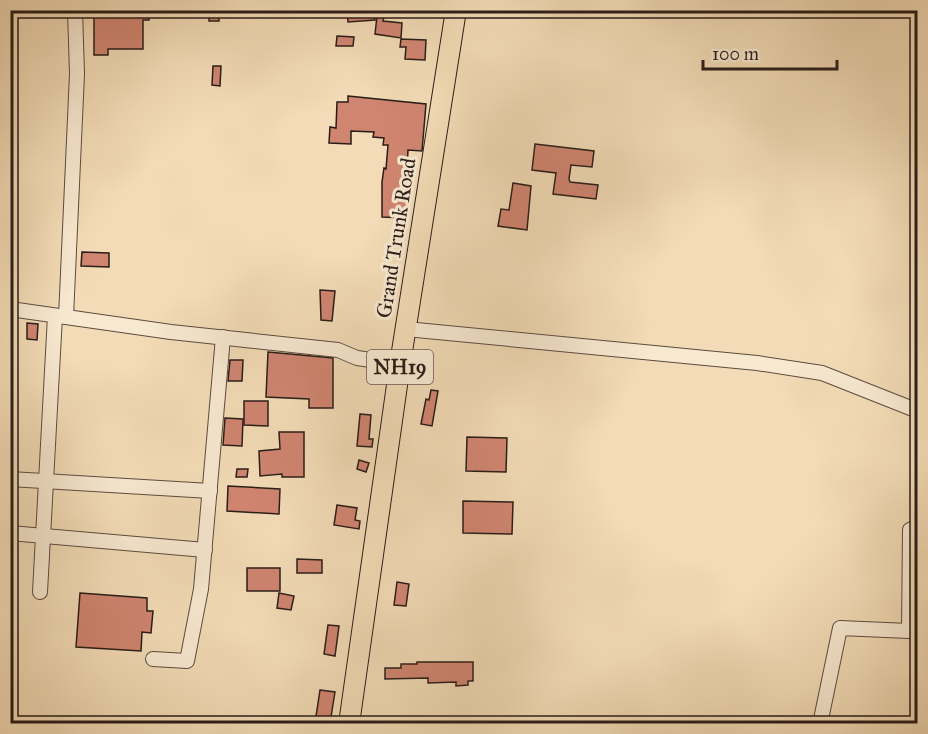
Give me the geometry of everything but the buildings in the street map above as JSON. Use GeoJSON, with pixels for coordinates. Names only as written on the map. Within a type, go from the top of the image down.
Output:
{"type":"FeatureCollection","features":[{"type":"Feature","properties":{"kind":"highway","name":"Grand Trunk Road"},"geometry":{"type":"LineString","coordinates":[[349,723],[400,364],[456,10]]}},
{"type":"Feature","properties":{"kind":"street"},"geometry":{"type":"LineString","coordinates":[[39,592],[46,481],[61,317],[77,74],[75,10]]}},
{"type":"Feature","properties":{"kind":"street"},"geometry":{"type":"LineString","coordinates":[[10,309],[338,350],[357,358],[400,364]]}},
{"type":"Feature","properties":{"kind":"street"},"geometry":{"type":"LineString","coordinates":[[406,329],[757,363],[822,373],[918,411]]}},
{"type":"Feature","properties":{"kind":"street"},"geometry":{"type":"LineString","coordinates":[[153,659],[187,661],[201,589],[223,337]]}},
{"type":"Feature","properties":{"kind":"street"},"geometry":{"type":"LineString","coordinates":[[10,479],[210,492]]}},
{"type":"Feature","properties":{"kind":"street"},"geometry":{"type":"LineString","coordinates":[[820,723],[840,628],[909,631],[910,530],[918,526]]}},
{"type":"Feature","properties":{"kind":"street"},"geometry":{"type":"LineString","coordinates":[[10,533],[205,550]]}}]}
